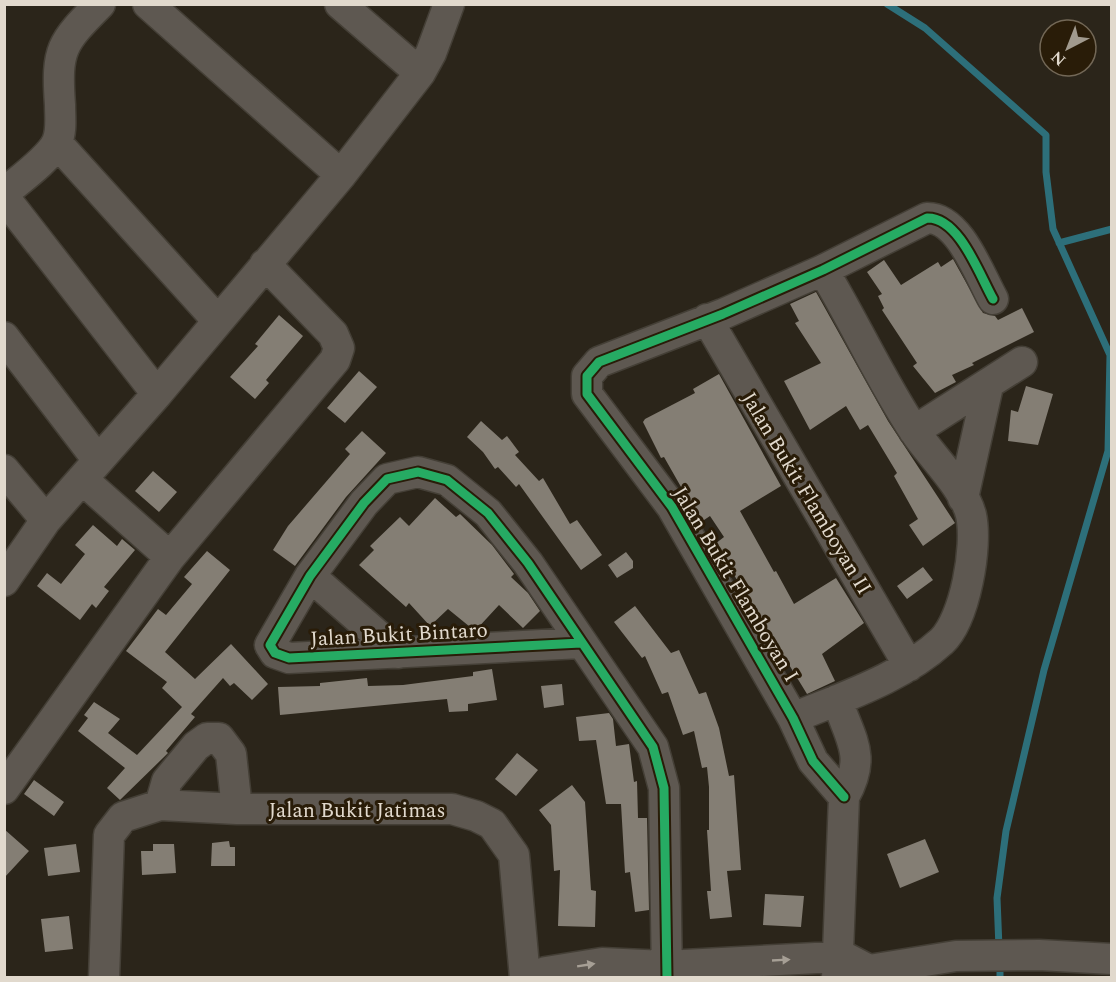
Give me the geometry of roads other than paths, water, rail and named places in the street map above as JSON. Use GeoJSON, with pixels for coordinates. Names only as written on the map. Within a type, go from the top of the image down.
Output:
{"type":"FeatureCollection","features":[{"type":"Feature","properties":{"kind":"street"},"geometry":{"type":"LineString","coordinates":[[100,4],[68,37],[61,51],[58,72],[61,120],[57,143],[4,195],[157,394]]}},
{"type":"Feature","properties":{"kind":"street"},"geometry":{"type":"LineString","coordinates":[[148,4],[340,175]]}},
{"type":"Feature","properties":{"kind":"street"},"geometry":{"type":"LineString","coordinates":[[340,4],[420,73]]}},
{"type":"Feature","properties":{"kind":"street"},"geometry":{"type":"LineString","coordinates":[[4,581],[46,520],[157,394],[340,175],[420,73],[432,53],[449,4]]}},
{"type":"Feature","properties":{"kind":"street"},"geometry":{"type":"LineString","coordinates":[[57,143],[218,321]]}},
{"type":"Feature","properties":{"kind":"street"},"geometry":{"type":"LineString","coordinates":[[707,319],[823,270],[927,218],[943,220],[956,233],[993,299]]}},
{"type":"Feature","properties":{"kind":"street"},"geometry":{"type":"LineString","coordinates":[[4,789],[170,557],[335,360],[339,348],[333,334],[265,264]]}},
{"type":"Feature","properties":{"kind":"street"},"geometry":{"type":"LineString","coordinates":[[793,718],[909,666],[943,640],[955,625],[962,608],[973,535],[970,515],[963,498],[914,431],[823,270]]}},
{"type":"Feature","properties":{"kind":"street","name":"Jalan Bukit Flamboyan I"},"geometry":{"type":"LineString","coordinates":[[707,319],[599,362],[589,371],[585,382],[587,394],[672,507],[793,718],[813,761],[844,797]]}},
{"type":"Feature","properties":{"kind":"street","name":"Jalan Bukit Flamboyan II"},"geometry":{"type":"LineString","coordinates":[[707,319],[909,666]]}},
{"type":"Feature","properties":{"kind":"street"},"geometry":{"type":"LineString","coordinates":[[4,337],[90,469],[170,557]]}},
{"type":"Feature","properties":{"kind":"street"},"geometry":{"type":"LineString","coordinates":[[914,431],[1022,363]]}},
{"type":"Feature","properties":{"kind":"street"},"geometry":{"type":"LineString","coordinates":[[963,498],[988,386]]}},
{"type":"Feature","properties":{"kind":"street"},"geometry":{"type":"LineString","coordinates":[[4,470],[46,520]]}},
{"type":"Feature","properties":{"kind":"street","name":"Jalan Bukit Bintaro"},"geometry":{"type":"LineString","coordinates":[[581,643],[289,658],[275,653],[271,642],[310,576],[364,503],[387,479],[418,472],[447,480],[488,513],[528,563],[581,643],[632,711],[654,747],[664,788],[666,962]]}},
{"type":"Feature","properties":{"kind":"street","name":"Jalan Bukit Bintaro"},"geometry":{"type":"LineString","coordinates":[[310,576],[398,653]]}},
{"type":"Feature","properties":{"kind":"street"},"geometry":{"type":"LineString","coordinates":[[837,700],[858,760],[854,778],[844,797],[848,971]]}},
{"type":"Feature","properties":{"kind":"street","name":"Jalan Bukit Jatimas"},"geometry":{"type":"LineString","coordinates":[[160,805],[167,781],[196,746],[207,738],[219,738],[231,753],[237,809]]}},
{"type":"Feature","properties":{"kind":"street","name":"Jalan Bukit Jatimas"},"geometry":{"type":"LineString","coordinates":[[104,978],[109,835],[123,817],[160,805],[237,809],[452,809],[492,824],[514,855],[525,978]]}},
{"type":"Feature","properties":{"kind":"street"},"geometry":{"type":"LineString","coordinates":[[529,978],[546,972],[602,963],[666,962],[848,971],[1039,955],[1112,959]]}},
{"type":"Feature","properties":{"kind":"waterway"},"geometry":{"type":"LineString","coordinates":[[887,4],[925,28],[1046,135],[1046,172],[1053,229],[1110,355],[1108,451],[1044,670],[1006,831],[997,898],[999,948]]}},
{"type":"Feature","properties":{"kind":"waterway"},"geometry":{"type":"LineString","coordinates":[[1059,243],[1112,229]]}},
{"type":"Feature","properties":{"kind":"waterway"},"geometry":{"type":"LineString","coordinates":[[1000,962],[1000,978]]}}]}
